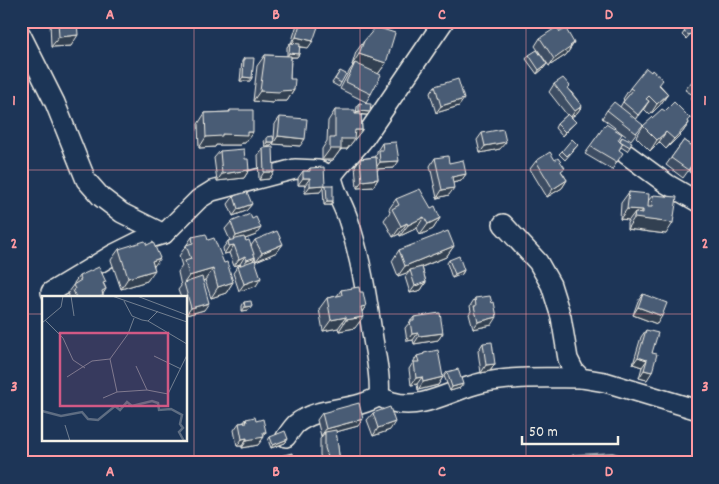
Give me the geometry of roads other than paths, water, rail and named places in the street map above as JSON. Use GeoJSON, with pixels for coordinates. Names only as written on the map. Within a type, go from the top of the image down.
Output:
{"type":"FeatureCollection","features":[{"type":"Feature","properties":{"kind":"street"},"geometry":{"type":"LineString","coordinates":[[379,396],[378,364],[365,283],[348,218],[332,176],[341,162],[357,148],[370,131],[444,21]]}},
{"type":"Feature","properties":{"kind":"street"},"geometry":{"type":"LineString","coordinates":[[21,35],[55,103],[86,180],[101,197],[122,213],[164,234]]}},
{"type":"Feature","properties":{"kind":"street"},"geometry":{"type":"LineString","coordinates":[[626,154],[667,184],[698,202]]}},
{"type":"Feature","properties":{"kind":"street"},"geometry":{"type":"LineString","coordinates":[[51,292],[131,245],[164,234],[199,199],[212,192],[295,169],[318,170],[332,176]]}},
{"type":"Feature","properties":{"kind":"street"},"geometry":{"type":"LineString","coordinates":[[502,224],[538,262],[551,285],[561,316],[568,359],[574,372],[581,378]]}},
{"type":"Feature","properties":{"kind":"street"},"geometry":{"type":"LineString","coordinates":[[379,396],[393,403],[408,404],[436,398],[481,383],[523,379],[581,378],[605,382],[698,410]]}},
{"type":"Feature","properties":{"kind":"street"},"geometry":{"type":"LineString","coordinates":[[286,437],[296,425],[311,415],[363,404],[379,396]]}},
{"type":"Feature","properties":{"kind":"waterway"},"geometry":{"type":"LineString","coordinates":[[563,463],[574,456],[612,454],[642,463]]}},
{"type":"Feature","properties":{"kind":"waterway"},"geometry":{"type":"LineString","coordinates":[[441,463],[448,459],[459,463]]}}]}
